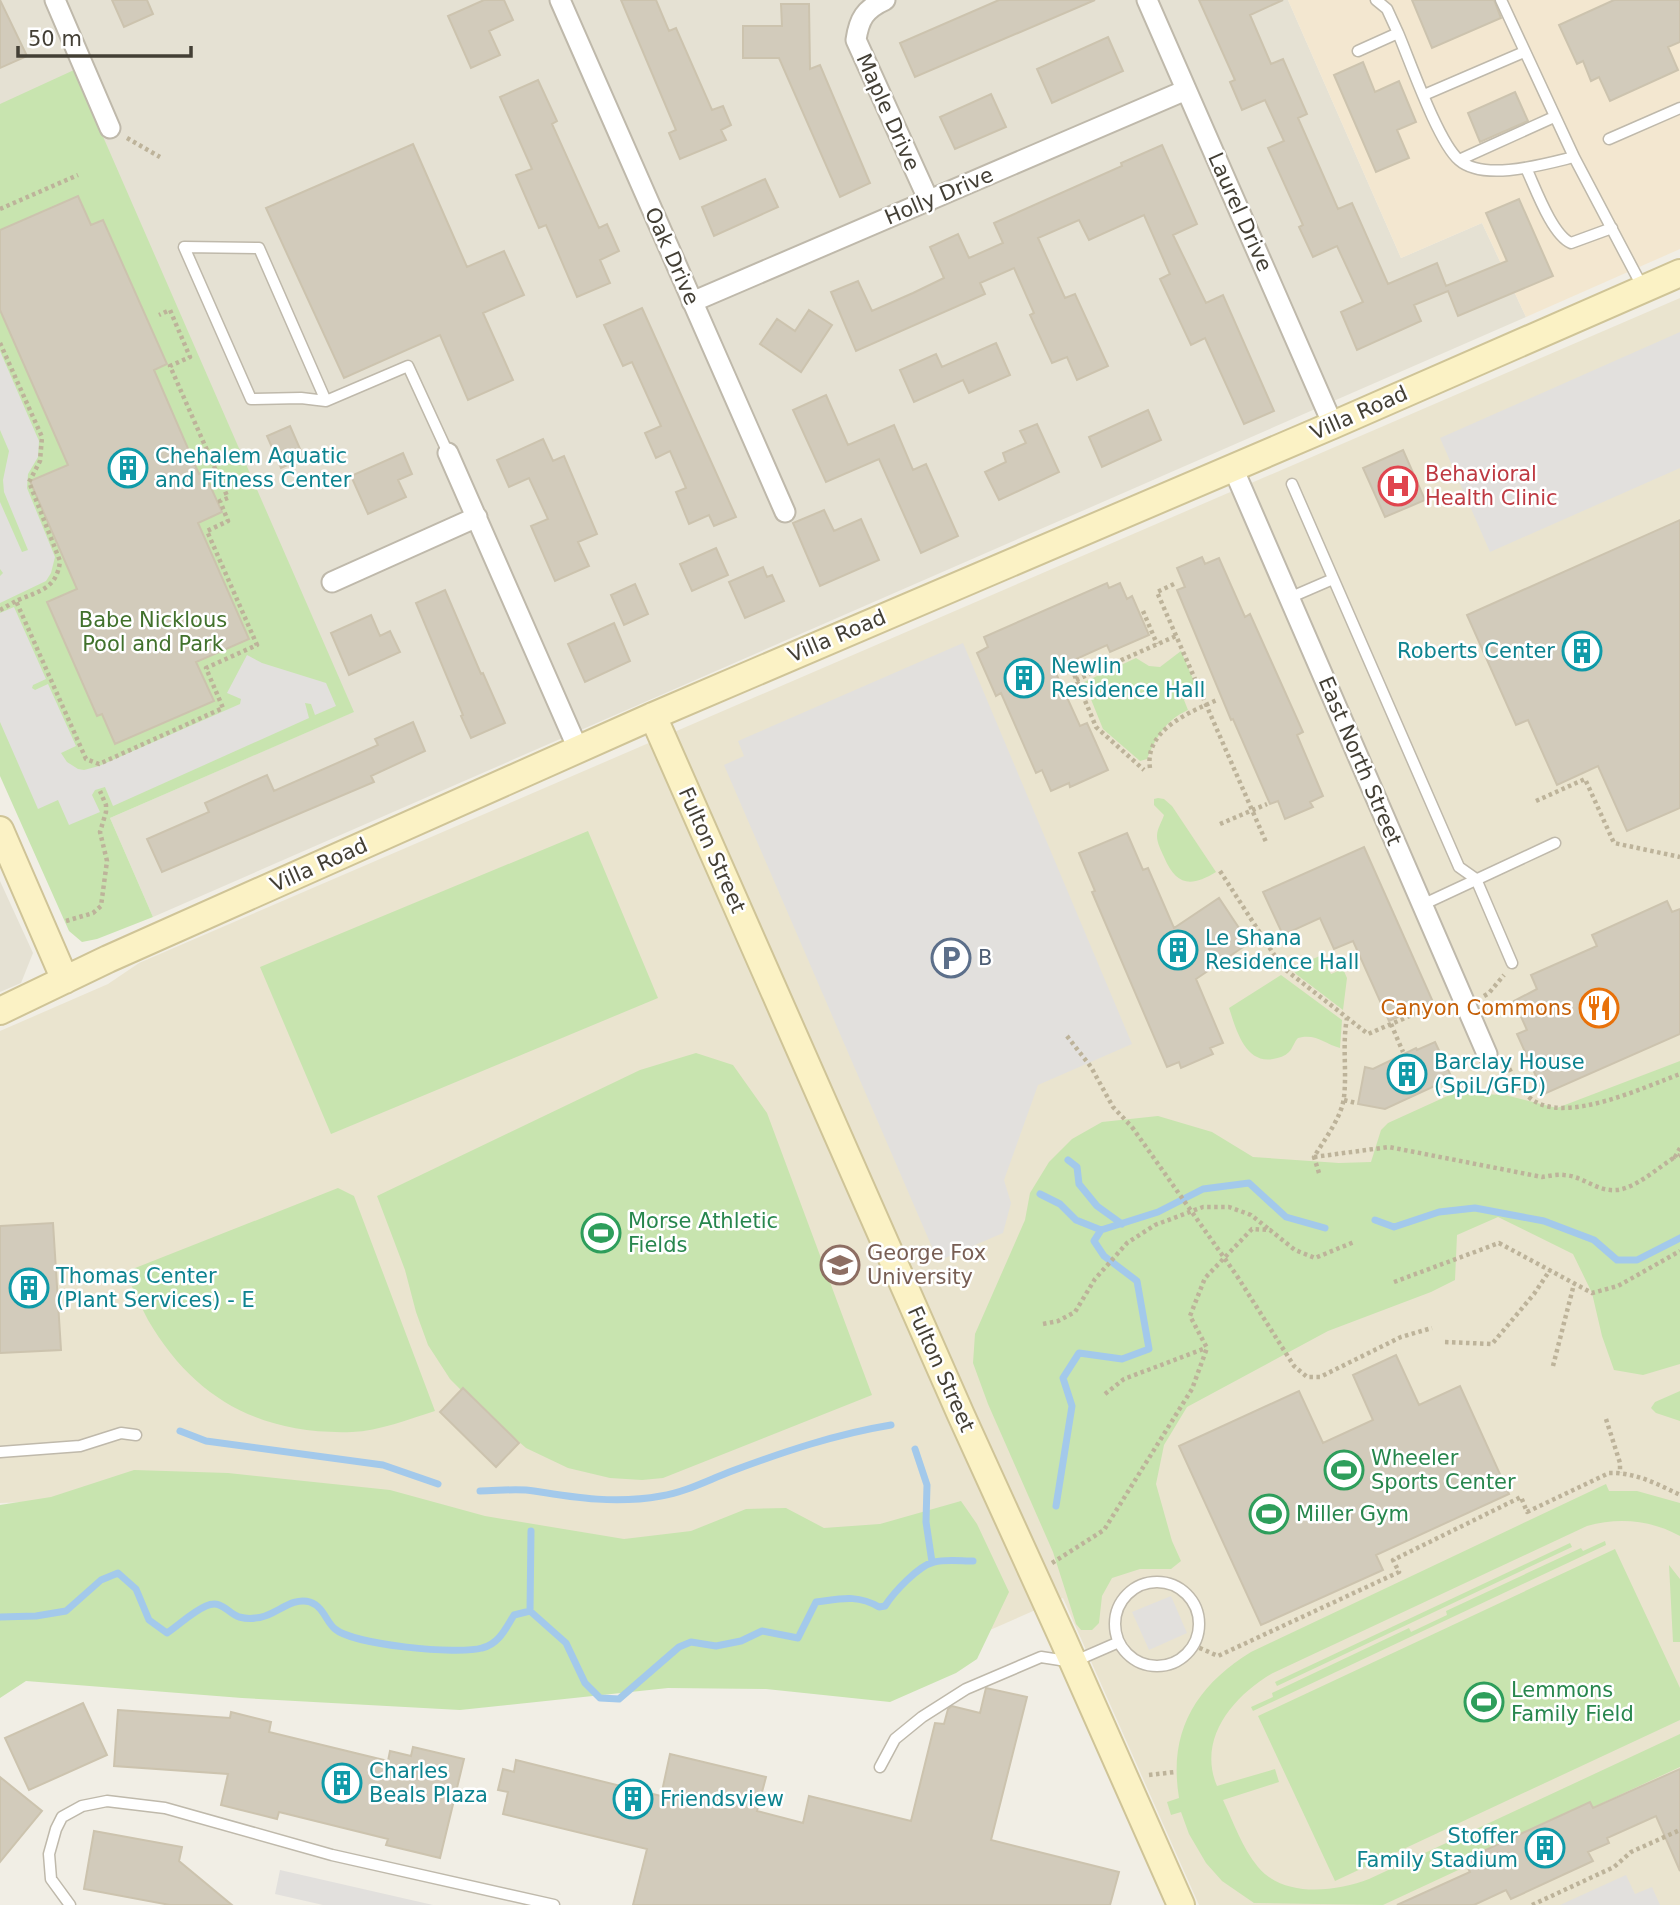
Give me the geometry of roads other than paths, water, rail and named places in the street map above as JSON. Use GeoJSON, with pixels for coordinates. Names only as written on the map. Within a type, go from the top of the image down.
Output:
{"type":"FeatureCollection","features":[{"type":"Feature","properties":{"kind":"main road","name":"Villa Road"},"geometry":{"type":"LineString","coordinates":[[0,1011],[121,953],[653,716],[1333,425],[1680,272]]}},
{"type":"Feature","properties":{"kind":"main road","name":"Fulton Street"},"geometry":{"type":"LineString","coordinates":[[653,716],[961,1415],[1181,1905]]}},
{"type":"Feature","properties":{"kind":"main road"},"geometry":{"type":"LineString","coordinates":[[0,830],[65,981]]}},
{"type":"Feature","properties":{"kind":"street"},"geometry":{"type":"LineString","coordinates":[[55,0],[110,128]]}},
{"type":"Feature","properties":{"kind":"street","name":"Oak Drive"},"geometry":{"type":"LineString","coordinates":[[560,0],[785,512]]}},
{"type":"Feature","properties":{"kind":"street","name":"Maple Drive"},"geometry":{"type":"LineString","coordinates":[[885,0],[859,21],[856,40],[929,201]]}},
{"type":"Feature","properties":{"kind":"street","name":"Laurel Drive"},"geometry":{"type":"LineString","coordinates":[[1147,0],[1333,425]]}},
{"type":"Feature","properties":{"kind":"street","name":"Holly Drive"},"geometry":{"type":"LineString","coordinates":[[692,302],[1186,90]]}},
{"type":"Feature","properties":{"kind":"street"},"geometry":{"type":"LineString","coordinates":[[448,453],[578,749]]}},
{"type":"Feature","properties":{"kind":"street","name":"East North Street"},"geometry":{"type":"LineString","coordinates":[[1233,468],[1487,1054]]}},
{"type":"Feature","properties":{"kind":"street"},"geometry":{"type":"LineString","coordinates":[[332,582],[477,517]]}},
{"type":"Feature","properties":{"kind":"lane"},"geometry":{"type":"LineString","coordinates":[[1376,0],[1387,9],[1424,95],[1459,160],[1475,167],[1496,170],[1526,168],[1574,158]]}},
{"type":"Feature","properties":{"kind":"lane"},"geometry":{"type":"LineString","coordinates":[[1501,0],[1574,158],[1644,288]]}},
{"type":"Feature","properties":{"kind":"lane"},"geometry":{"type":"LineString","coordinates":[[1358,51],[1398,33]]}},
{"type":"Feature","properties":{"kind":"lane"},"geometry":{"type":"LineString","coordinates":[[1424,95],[1524,52]]}},
{"type":"Feature","properties":{"kind":"lane"},"geometry":{"type":"LineString","coordinates":[[1609,139],[1680,108]]}},
{"type":"Feature","properties":{"kind":"lane"},"geometry":{"type":"LineString","coordinates":[[1459,160],[1554,117]]}},
{"type":"Feature","properties":{"kind":"lane"},"geometry":{"type":"LineString","coordinates":[[1526,168],[1557,232],[1567,242],[1612,228]]}},
{"type":"Feature","properties":{"kind":"lane"},"geometry":{"type":"LineString","coordinates":[[326,401],[259,248],[184,247],[251,399],[301,398],[326,401],[408,366],[448,453]]}},
{"type":"Feature","properties":{"kind":"lane"},"geometry":{"type":"LineString","coordinates":[[1292,484],[1459,867],[1476,880],[1512,963]]}},
{"type":"Feature","properties":{"kind":"lane"},"geometry":{"type":"LineString","coordinates":[[1289,597],[1333,579]]}},
{"type":"Feature","properties":{"kind":"lane"},"geometry":{"type":"LineString","coordinates":[[1422,905],[1555,842]]}},
{"type":"Feature","properties":{"kind":"lane"},"geometry":{"type":"LineString","coordinates":[[0,1452],[80,1446],[121,1433],[136,1435]]}},
{"type":"Feature","properties":{"kind":"lane"},"geometry":{"type":"LineString","coordinates":[[1154,1582],[1171,1584],[1185,1593],[1195,1606],[1199,1622],[1193,1645],[1189,1653],[1175,1662],[1159,1666],[1143,1664],[1129,1656],[1119,1642],[1115,1626],[1117,1610],[1126,1595],[1139,1586],[1154,1582]]}},
{"type":"Feature","properties":{"kind":"lane"},"geometry":{"type":"LineString","coordinates":[[880,1767],[895,1739],[922,1717],[966,1689],[1041,1657],[1073,1662],[1119,1642]]}},
{"type":"Feature","properties":{"kind":"lane"},"geometry":{"type":"LineString","coordinates":[[69,1905],[51,1879],[49,1854],[56,1829],[62,1818],[82,1806],[107,1801],[164,1808],[332,1855],[554,1905]]}},
{"type":"Feature","properties":{"kind":"waterway"},"geometry":{"type":"LineString","coordinates":[[1068,1160],[1077,1167],[1079,1184],[1097,1206],[1122,1224]]}},
{"type":"Feature","properties":{"kind":"waterway"},"geometry":{"type":"LineString","coordinates":[[1056,1506],[1072,1406],[1063,1378],[1079,1353],[1122,1359],[1149,1349],[1137,1281],[1104,1256],[1094,1241],[1101,1230],[1158,1212],[1203,1189],[1249,1183],[1286,1217],[1325,1228]]}},
{"type":"Feature","properties":{"kind":"waterway"},"geometry":{"type":"LineString","coordinates":[[1040,1194],[1060,1204],[1076,1220],[1101,1230]]}},
{"type":"Feature","properties":{"kind":"waterway"},"geometry":{"type":"LineString","coordinates":[[1375,1220],[1394,1227],[1439,1212],[1475,1208],[1544,1221],[1594,1240],[1617,1260],[1637,1260],[1680,1238]]}},
{"type":"Feature","properties":{"kind":"waterway"},"geometry":{"type":"LineString","coordinates":[[480,1491],[527,1490],[613,1500],[661,1496],[688,1489],[810,1444],[891,1425]]}},
{"type":"Feature","properties":{"kind":"waterway"},"geometry":{"type":"LineString","coordinates":[[180,1431],[206,1441],[383,1465],[438,1484]]}},
{"type":"Feature","properties":{"kind":"waterway"},"geometry":{"type":"LineString","coordinates":[[915,1449],[927,1485],[926,1522],[932,1562]]}},
{"type":"Feature","properties":{"kind":"waterway"},"geometry":{"type":"LineString","coordinates":[[530,1611],[531,1531]]}},
{"type":"Feature","properties":{"kind":"waterway"},"geometry":{"type":"LineString","coordinates":[[0,1617],[36,1616],[66,1611],[101,1580],[118,1573],[136,1589],[149,1620],[167,1633],[212,1604],[220,1605],[239,1617],[251,1618],[269,1615],[289,1604],[303,1601],[319,1607],[335,1629],[363,1640],[407,1647],[470,1650],[493,1643],[514,1615],[530,1611],[566,1643],[585,1683],[600,1698],[619,1699],[679,1647],[691,1642],[716,1646],[741,1641],[762,1631],[798,1638],[816,1602],[856,1599],[879,1607],[885,1606],[907,1580],[928,1564],[973,1561]]}},
{"type":"Feature","properties":{"kind":"place","name":"Chehalem Aquatic and Fitness Center"},"geometry":{"type":"Point","coordinates":[128,468]}},
{"type":"Feature","properties":{"kind":"place","name":"Behavioral Health Clinic"},"geometry":{"type":"Point","coordinates":[1398,486]}},
{"type":"Feature","properties":{"kind":"place","name":"Roberts Center"},"geometry":{"type":"Point","coordinates":[1582,651]}},
{"type":"Feature","properties":{"kind":"place","name":"Newlin Residence Hall"},"geometry":{"type":"Point","coordinates":[1024,678]}},
{"type":"Feature","properties":{"kind":"place","name":"Le Shana Residence Hall"},"geometry":{"type":"Point","coordinates":[1178,950]}},
{"type":"Feature","properties":{"kind":"place","name":"B"},"geometry":{"type":"Point","coordinates":[951,958]}},
{"type":"Feature","properties":{"kind":"place","name":"Canyon Commons"},"geometry":{"type":"Point","coordinates":[1599,1008]}},
{"type":"Feature","properties":{"kind":"place","name":"Barclay House (SpiL/GFD)"},"geometry":{"type":"Point","coordinates":[1407,1074]}},
{"type":"Feature","properties":{"kind":"place","name":"Morse Athletic Fields"},"geometry":{"type":"Point","coordinates":[601,1233]}},
{"type":"Feature","properties":{"kind":"place","name":"George Fox University"},"geometry":{"type":"Point","coordinates":[840,1265]}},
{"type":"Feature","properties":{"kind":"place","name":"Thomas Center (Plant Services) - E"},"geometry":{"type":"Point","coordinates":[29,1288]}},
{"type":"Feature","properties":{"kind":"place","name":"Wheeler Sports Center"},"geometry":{"type":"Point","coordinates":[1344,1470]}},
{"type":"Feature","properties":{"kind":"place","name":"Miller Gym"},"geometry":{"type":"Point","coordinates":[1269,1514]}},
{"type":"Feature","properties":{"kind":"place","name":"Lemmons Family Field"},"geometry":{"type":"Point","coordinates":[1484,1702]}},
{"type":"Feature","properties":{"kind":"place","name":"Charles Beals Plaza"},"geometry":{"type":"Point","coordinates":[342,1783]}},
{"type":"Feature","properties":{"kind":"place","name":"Friendsview"},"geometry":{"type":"Point","coordinates":[633,1799]}},
{"type":"Feature","properties":{"kind":"place","name":"Stoffer Family Stadium"},"geometry":{"type":"Point","coordinates":[1545,1848]}},
{"type":"Feature","properties":{"kind":"park label","name":"Babe Nicklous Pool and Park"},"geometry":{"type":"Point","coordinates":[153,632]}}]}
